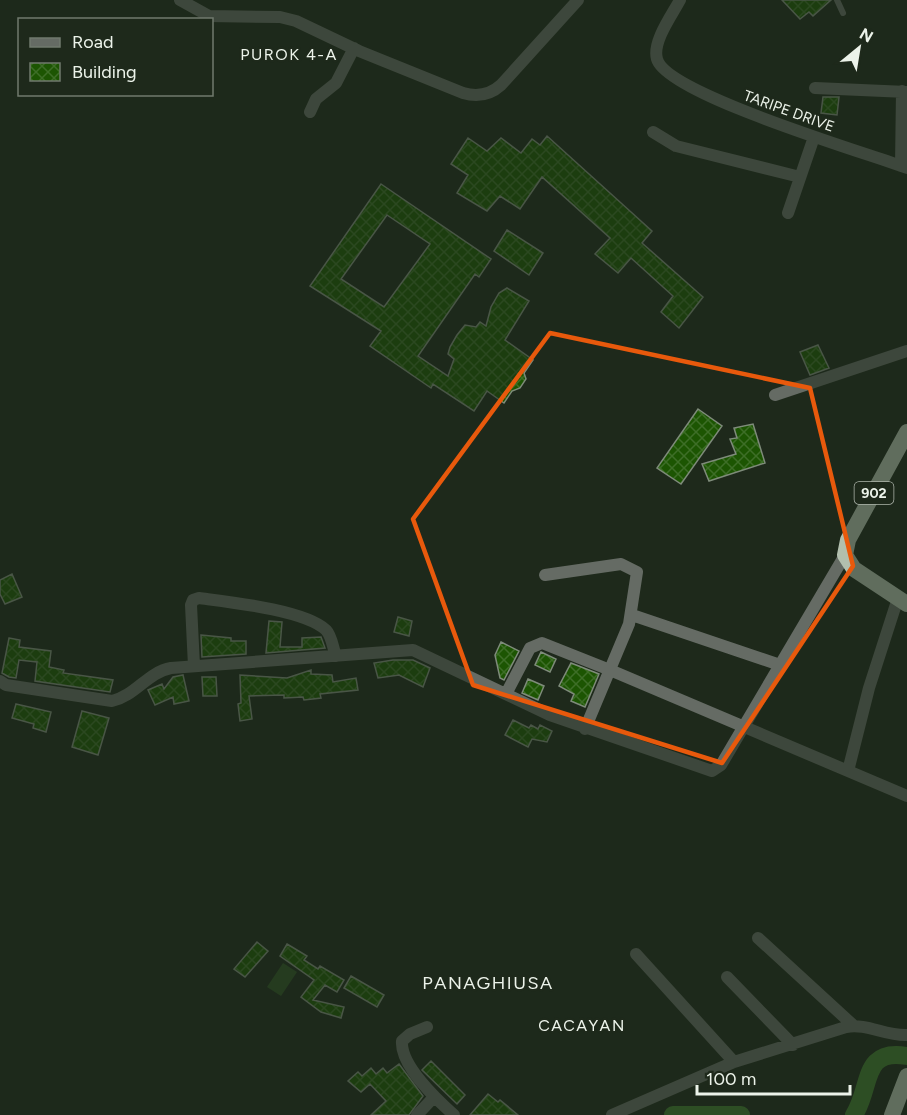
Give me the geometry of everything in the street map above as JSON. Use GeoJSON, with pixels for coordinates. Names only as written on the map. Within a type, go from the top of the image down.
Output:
{"type":"FeatureCollection","features":[{"type":"Feature","properties":{"kind":"highway","name":"902"},"geometry":{"type":"LineString","coordinates":[[845,555],[848,540],[905,444]]}},
{"type":"Feature","properties":{"kind":"highway"},"geometry":{"type":"LineString","coordinates":[[845,555],[854,568],[903,601]]}},
{"type":"Feature","properties":{"kind":"highway"},"geometry":{"type":"LineString","coordinates":[[892,1115],[907,1079]]}},
{"type":"Feature","properties":{"kind":"street"},"geometry":{"type":"LineString","coordinates":[[180,0],[209,16],[280,17],[296,21],[354,48],[463,93],[483,95],[501,85],[578,0]]}},
{"type":"Feature","properties":{"kind":"street","name":"TARIPE DRIVE"},"geometry":{"type":"LineString","coordinates":[[680,0],[657,47],[656,58],[666,72],[706,96],[814,137],[904,167]]}},
{"type":"Feature","properties":{"kind":"street"},"geometry":{"type":"LineString","coordinates":[[310,112],[316,99],[336,84],[354,48]]}},
{"type":"Feature","properties":{"kind":"street"},"geometry":{"type":"LineString","coordinates":[[815,88],[904,92],[904,167]]}},
{"type":"Feature","properties":{"kind":"street"},"geometry":{"type":"LineString","coordinates":[[653,132],[676,146],[800,177]]}},
{"type":"Feature","properties":{"kind":"street"},"geometry":{"type":"LineString","coordinates":[[788,213],[814,137]]}},
{"type":"Feature","properties":{"kind":"street"},"geometry":{"type":"LineString","coordinates":[[776,395],[907,351]]}},
{"type":"Feature","properties":{"kind":"street"},"geometry":{"type":"LineString","coordinates":[[0,681],[6,685],[112,701],[125,696],[165,669],[402,649],[413,651],[585,729],[712,771],[721,765],[845,555]]}},
{"type":"Feature","properties":{"kind":"street"},"geometry":{"type":"LineString","coordinates":[[545,575],[621,564],[633,568],[637,578],[632,615],[585,729]]}},
{"type":"Feature","properties":{"kind":"street"},"geometry":{"type":"LineString","coordinates":[[194,666],[191,605],[193,600],[199,598],[260,607],[320,626],[329,633],[336,656]]}},
{"type":"Feature","properties":{"kind":"street"},"geometry":{"type":"LineString","coordinates":[[848,771],[869,688],[903,601]]}},
{"type":"Feature","properties":{"kind":"street"},"geometry":{"type":"LineString","coordinates":[[632,615],[780,665]]}},
{"type":"Feature","properties":{"kind":"street"},"geometry":{"type":"LineString","coordinates":[[506,694],[530,648],[537,643],[610,670],[907,796]]}},
{"type":"Feature","properties":{"kind":"street"},"geometry":{"type":"LineString","coordinates":[[758,938],[854,1026]]}},
{"type":"Feature","properties":{"kind":"street"},"geometry":{"type":"LineString","coordinates":[[636,954],[734,1062]]}},
{"type":"Feature","properties":{"kind":"street"},"geometry":{"type":"LineString","coordinates":[[727,977],[793,1045]]}},
{"type":"Feature","properties":{"kind":"street"},"geometry":{"type":"LineString","coordinates":[[612,1115],[734,1062],[854,1026],[907,1035]]}},
{"type":"Feature","properties":{"kind":"street"},"geometry":{"type":"LineString","coordinates":[[427,1027],[410,1034],[402,1041],[404,1056],[434,1097],[454,1115]]}},
{"type":"Feature","properties":{"kind":"street"},"geometry":{"type":"LineString","coordinates":[[417,1115],[434,1097]]}},
{"type":"Feature","properties":{"kind":"lane"},"geometry":{"type":"LineString","coordinates":[[837,0],[843,13]]}},
{"type":"Feature","properties":{"kind":"highlighted area"},"geometry":{"type":"Polygon","coordinates":[[[550,333],[810,388],[853,566],[722,763],[473,685],[413,519],[550,333]]]}},
{"type":"Feature","properties":{"kind":"green space"},"geometry":{"type":"Polygon","coordinates":[[[283,963],[297,972],[281,996],[267,987],[283,963]]]}},
{"type":"Feature","properties":{"kind":"building"},"geometry":{"type":"Polygon","coordinates":[[[782,0],[831,0],[813,16],[809,12],[800,19],[782,0]]]}},
{"type":"Feature","properties":{"kind":"building"},"geometry":{"type":"Polygon","coordinates":[[[823,97],[839,97],[837,115],[821,113],[823,97]]]}},
{"type":"Feature","properties":{"kind":"building"},"geometry":{"type":"Polygon","coordinates":[[[547,136],[652,231],[642,243],[703,297],[679,328],[661,312],[673,296],[631,258],[618,273],[595,254],[610,238],[542,177],[520,209],[500,196],[487,211],[457,193],[468,175],[451,164],[468,138],[487,151],[501,138],[521,153],[532,139],[540,145],[547,136]]]}},
{"type":"Feature","properties":{"kind":"building"},"geometry":{"type":"Polygon","coordinates":[[[381,184],[491,259],[479,277],[475,274],[418,356],[448,376],[454,359],[448,354],[457,335],[465,325],[476,327],[480,322],[486,326],[491,307],[499,293],[507,288],[529,301],[505,340],[533,360],[524,373],[526,379],[520,388],[512,391],[504,403],[487,391],[474,411],[433,384],[431,388],[370,346],[381,331],[310,286],[381,184]],[[387,215],[341,279],[384,307],[430,244],[387,215]]]}},
{"type":"Feature","properties":{"kind":"building"},"geometry":{"type":"Polygon","coordinates":[[[507,230],[543,253],[529,275],[494,251],[507,230]]]}},
{"type":"Feature","properties":{"kind":"building"},"geometry":{"type":"Polygon","coordinates":[[[818,345],[829,368],[810,375],[800,352],[818,345]]]}},
{"type":"Feature","properties":{"kind":"building"},"geometry":{"type":"Polygon","coordinates":[[[698,409],[722,426],[681,484],[657,468],[698,409]]]}},
{"type":"Feature","properties":{"kind":"building"},"geometry":{"type":"Polygon","coordinates":[[[753,424],[765,463],[709,481],[702,464],[736,454],[730,439],[737,438],[734,428],[753,424]]]}},
{"type":"Feature","properties":{"kind":"building"},"geometry":{"type":"Polygon","coordinates":[[[12,574],[22,597],[5,604],[0,594],[0,580],[12,574]]]}},
{"type":"Feature","properties":{"kind":"building"},"geometry":{"type":"Polygon","coordinates":[[[398,617],[412,621],[409,636],[394,632],[398,617]]]}},
{"type":"Feature","properties":{"kind":"building"},"geometry":{"type":"Polygon","coordinates":[[[269,621],[282,622],[280,647],[302,647],[302,638],[321,637],[325,648],[266,653],[269,621]]]}},
{"type":"Feature","properties":{"kind":"building"},"geometry":{"type":"Polygon","coordinates":[[[201,635],[231,638],[231,641],[246,641],[246,654],[202,657],[201,635]]]}},
{"type":"Feature","properties":{"kind":"building"},"geometry":{"type":"Polygon","coordinates":[[[9,638],[20,640],[19,647],[51,651],[49,667],[64,670],[63,673],[113,680],[110,692],[35,681],[37,662],[19,660],[16,678],[9,677],[2,673],[9,638]]]}},
{"type":"Feature","properties":{"kind":"building"},"geometry":{"type":"Polygon","coordinates":[[[501,642],[519,651],[504,680],[500,678],[495,655],[501,642]]]}},
{"type":"Feature","properties":{"kind":"building"},"geometry":{"type":"Polygon","coordinates":[[[541,652],[556,659],[550,672],[535,665],[541,652]]]}},
{"type":"Feature","properties":{"kind":"building"},"geometry":{"type":"Polygon","coordinates":[[[413,660],[430,668],[423,687],[399,675],[378,678],[374,663],[413,660]]]}},
{"type":"Feature","properties":{"kind":"building"},"geometry":{"type":"Polygon","coordinates":[[[571,663],[599,674],[585,707],[571,701],[574,694],[559,686],[571,663]]]}},
{"type":"Feature","properties":{"kind":"building"},"geometry":{"type":"Polygon","coordinates":[[[311,670],[311,674],[332,675],[333,682],[356,678],[358,690],[320,694],[321,698],[304,700],[303,697],[284,698],[284,695],[249,696],[252,719],[240,721],[238,704],[241,703],[240,675],[287,678],[311,670]]]}},
{"type":"Feature","properties":{"kind":"building"},"geometry":{"type":"Polygon","coordinates":[[[183,675],[189,701],[174,704],[173,697],[155,705],[148,690],[162,684],[164,689],[173,677],[183,675]]]}},
{"type":"Feature","properties":{"kind":"building"},"geometry":{"type":"Polygon","coordinates":[[[202,677],[216,677],[217,696],[203,696],[202,677]]]}},
{"type":"Feature","properties":{"kind":"building"},"geometry":{"type":"Polygon","coordinates":[[[528,679],[544,686],[538,700],[522,693],[528,679]]]}},
{"type":"Feature","properties":{"kind":"building"},"geometry":{"type":"Polygon","coordinates":[[[16,704],[51,712],[46,732],[33,728],[34,724],[12,718],[16,704]]]}},
{"type":"Feature","properties":{"kind":"building"},"geometry":{"type":"Polygon","coordinates":[[[82,711],[109,718],[98,755],[72,747],[82,711]]]}},
{"type":"Feature","properties":{"kind":"building"},"geometry":{"type":"Polygon","coordinates":[[[513,720],[529,728],[531,725],[538,729],[540,725],[552,731],[547,742],[532,739],[528,747],[505,735],[513,720]]]}},
{"type":"Feature","properties":{"kind":"building"},"geometry":{"type":"Polygon","coordinates":[[[257,942],[268,951],[245,977],[234,969],[257,942]]]}},
{"type":"Feature","properties":{"kind":"building"},"geometry":{"type":"Polygon","coordinates":[[[287,944],[307,956],[304,960],[318,969],[320,966],[344,980],[337,992],[325,985],[313,1000],[344,1007],[341,1018],[321,1012],[301,997],[314,980],[280,956],[287,944]]]}},
{"type":"Feature","properties":{"kind":"building"},"geometry":{"type":"Polygon","coordinates":[[[351,976],[384,995],[377,1007],[344,988],[351,976]]]}},
{"type":"Feature","properties":{"kind":"building"},"geometry":{"type":"Polygon","coordinates":[[[431,1061],[465,1095],[457,1104],[422,1070],[431,1061]]]}},
{"type":"Feature","properties":{"kind":"building"},"geometry":{"type":"Polygon","coordinates":[[[399,1064],[423,1096],[409,1115],[371,1115],[386,1101],[370,1084],[361,1092],[348,1081],[358,1072],[362,1076],[371,1068],[376,1074],[383,1068],[387,1073],[399,1064]]]}},
{"type":"Feature","properties":{"kind":"building"},"geometry":{"type":"Polygon","coordinates":[[[488,1094],[498,1102],[500,1100],[518,1115],[470,1115],[488,1094]]]}},
{"type":"Feature","properties":{"kind":"waterway"},"geometry":{"type":"LineString","coordinates":[[854,1115],[875,1064],[882,1058],[892,1055],[907,1056]]}},
{"type":"Feature","properties":{"kind":"waterway"},"geometry":{"type":"LineString","coordinates":[[673,1115],[741,1115]]}},
{"type":"Feature","properties":{"kind":"district","name":"PUROK 4-A"},"geometry":{"type":"Point","coordinates":[289,54]}},
{"type":"Feature","properties":{"kind":"district","name":"PANAGHIUSA"},"geometry":{"type":"Point","coordinates":[488,983]}},
{"type":"Feature","properties":{"kind":"district","name":"CACAYAN"},"geometry":{"type":"Point","coordinates":[582,1025]}}]}
